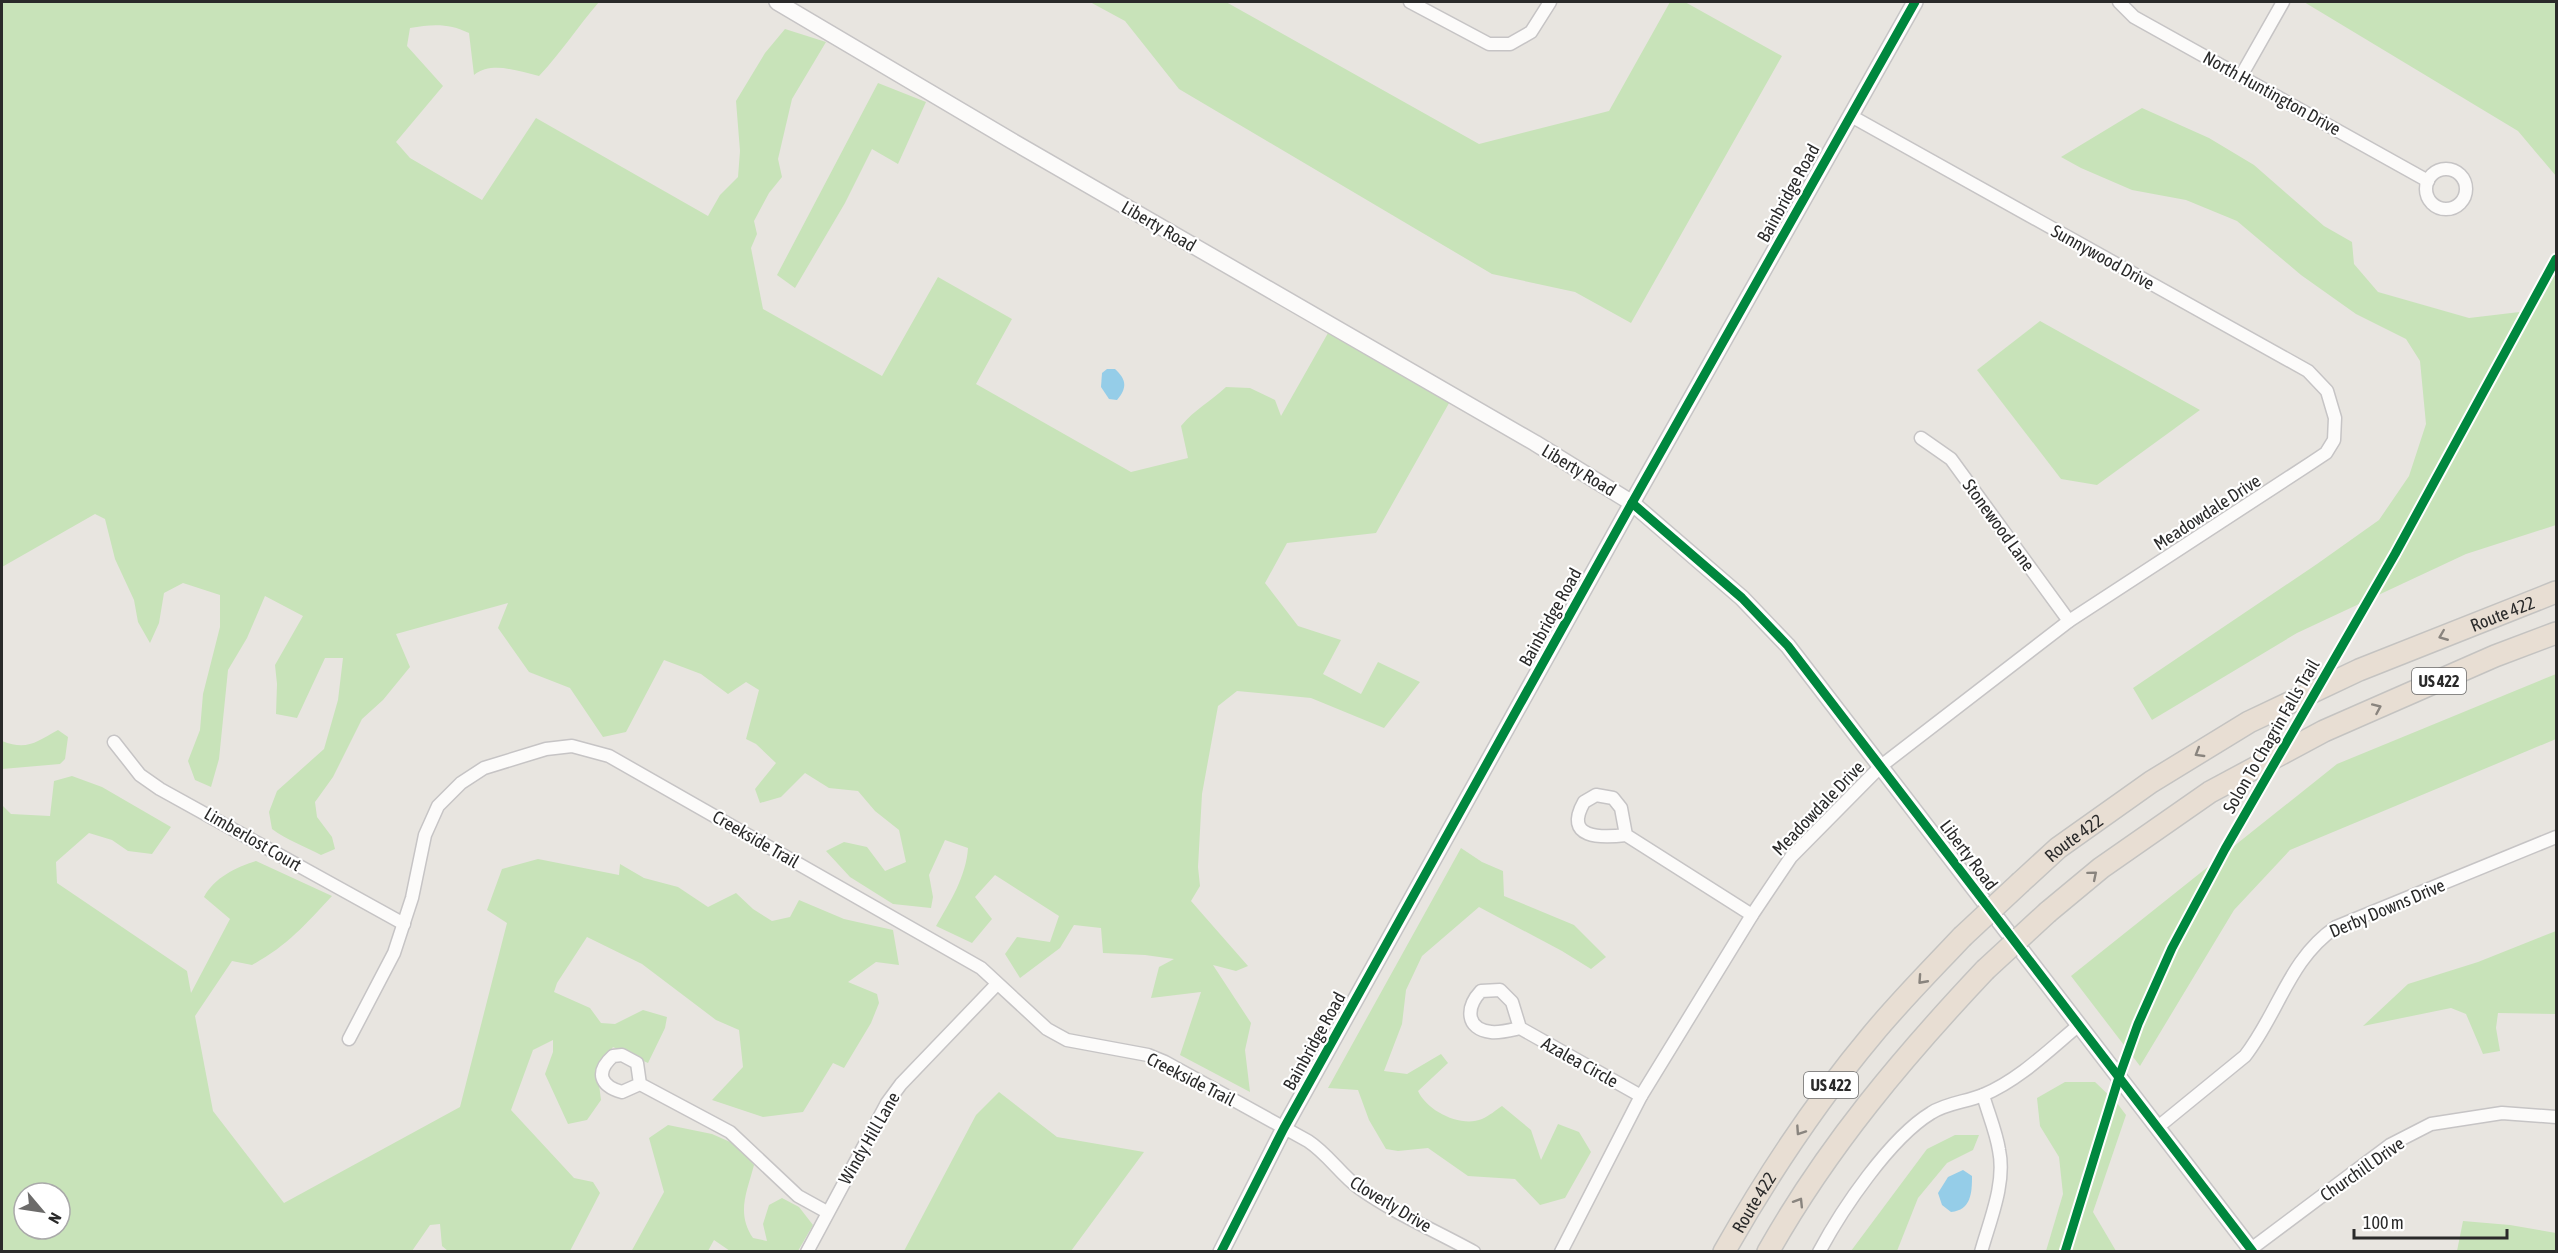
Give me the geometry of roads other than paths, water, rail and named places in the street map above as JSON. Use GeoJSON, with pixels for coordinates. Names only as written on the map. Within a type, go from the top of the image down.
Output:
{"type":"FeatureCollection","features":[{"type":"Feature","properties":{"kind":"highway","name":"Route 422"},"geometry":{"type":"LineString","coordinates":[[1724,1251],[1797,1134],[1832,1084],[1873,1034],[1962,937],[2058,848],[2151,782],[2249,723],[2359,670],[2556,592]]}},
{"type":"Feature","properties":{"kind":"highway","name":"Route 422"},"geometry":{"type":"LineString","coordinates":[[1768,1251],[1818,1171],[1873,1094],[1933,1024],[1985,970],[2048,912],[2101,868],[2210,792],[2324,731],[2494,656],[2556,633]]}},
{"type":"Feature","properties":{"kind":"street","name":"Liberty Road"},"geometry":{"type":"LineString","coordinates":[[777,2],[1012,141],[1535,443],[1632,503],[1742,598],[1788,646],[2252,1250]]}},
{"type":"Feature","properties":{"kind":"street"},"geometry":{"type":"LineString","coordinates":[[1410,2],[1488,44],[1510,44],[1531,32],[1550,2]]}},
{"type":"Feature","properties":{"kind":"street","name":"Bainbridge Road"},"geometry":{"type":"LineString","coordinates":[[1221,1251],[1284,1128],[1632,503],[1915,2]]}},
{"type":"Feature","properties":{"kind":"street","name":"North Huntington Drive"},"geometry":{"type":"LineString","coordinates":[[2119,2],[2134,17],[2428,181]]}},
{"type":"Feature","properties":{"kind":"street"},"geometry":{"type":"LineString","coordinates":[[2241,76],[2283,2]]}},
{"type":"Feature","properties":{"kind":"street","name":"Sunnywood Drive"},"geometry":{"type":"LineString","coordinates":[[1851,116],[2308,371],[2327,391],[2335,418]]}},
{"type":"Feature","properties":{"kind":"street","name":"Meadowdale Drive"},"geometry":{"type":"LineString","coordinates":[[1561,1251],[1641,1096],[1752,915],[1791,857],[1881,766],[2069,621],[2326,453],[2334,440],[2335,418]]}},
{"type":"Feature","properties":{"kind":"street","name":"Stonewood Lane"},"geometry":{"type":"LineString","coordinates":[[1921,438],[1951,459],[2069,621]]}},
{"type":"Feature","properties":{"kind":"street","name":"Limberlost Court"},"geometry":{"type":"LineString","coordinates":[[114,741],[140,775],[160,789],[404,924]]}},
{"type":"Feature","properties":{"kind":"street","name":"Creekside Trail"},"geometry":{"type":"LineString","coordinates":[[349,1039],[388,966],[412,898],[425,835],[438,806],[484,768],[546,749],[572,746],[590,750],[619,762],[981,968],[1047,1029],[1067,1040],[1148,1055],[1165,1062],[1284,1128]]}},
{"type":"Feature","properties":{"kind":"street"},"geometry":{"type":"LineString","coordinates":[[1626,835],[1752,915]]}},
{"type":"Feature","properties":{"kind":"street","name":"Derby Downs Drive"},"geometry":{"type":"LineString","coordinates":[[2158,1127],[2245,1056],[2256,1041],[2305,953],[2320,938],[2341,925],[2556,837]]}},
{"type":"Feature","properties":{"kind":"street","name":"Windy Hill Lane"},"geometry":{"type":"LineString","coordinates":[[807,1251],[887,1103],[901,1084],[997,984]]}},
{"type":"Feature","properties":{"kind":"street"},"geometry":{"type":"LineString","coordinates":[[1819,1251],[1858,1189],[1917,1122],[1933,1111],[1983,1095],[2022,1072],[2079,1024]]}},
{"type":"Feature","properties":{"kind":"street","name":"Azalea Circle"},"geometry":{"type":"LineString","coordinates":[[1520,1028],[1641,1096]]}},
{"type":"Feature","properties":{"kind":"street"},"geometry":{"type":"LineString","coordinates":[[640,1083],[730,1132],[798,1196],[827,1212]]}},
{"type":"Feature","properties":{"kind":"street"},"geometry":{"type":"LineString","coordinates":[[1981,1251],[2000,1182],[2001,1166],[2000,1150],[1983,1095]]}},
{"type":"Feature","properties":{"kind":"street","name":"Churchill Drive"},"geometry":{"type":"LineString","coordinates":[[2252,1250],[2390,1145],[2431,1124],[2502,1113],[2556,1117]]}},
{"type":"Feature","properties":{"kind":"street","name":"Cloverly Drive"},"geometry":{"type":"LineString","coordinates":[[1284,1128],[1325,1152],[1343,1174],[1371,1196],[1474,1251]]}},
{"type":"Feature","properties":{"kind":"water"},"geometry":{"type":"Polygon","coordinates":[[[1107,369],[1115,369],[1124,380],[1123,392],[1117,400],[1109,399],[1101,387],[1102,373],[1107,369]]]}},
{"type":"Feature","properties":{"kind":"water"},"geometry":{"type":"Polygon","coordinates":[[[1963,1170],[1972,1176],[1971,1194],[1963,1208],[1951,1212],[1942,1205],[1938,1193],[1948,1177],[1963,1170]]]}}]}
